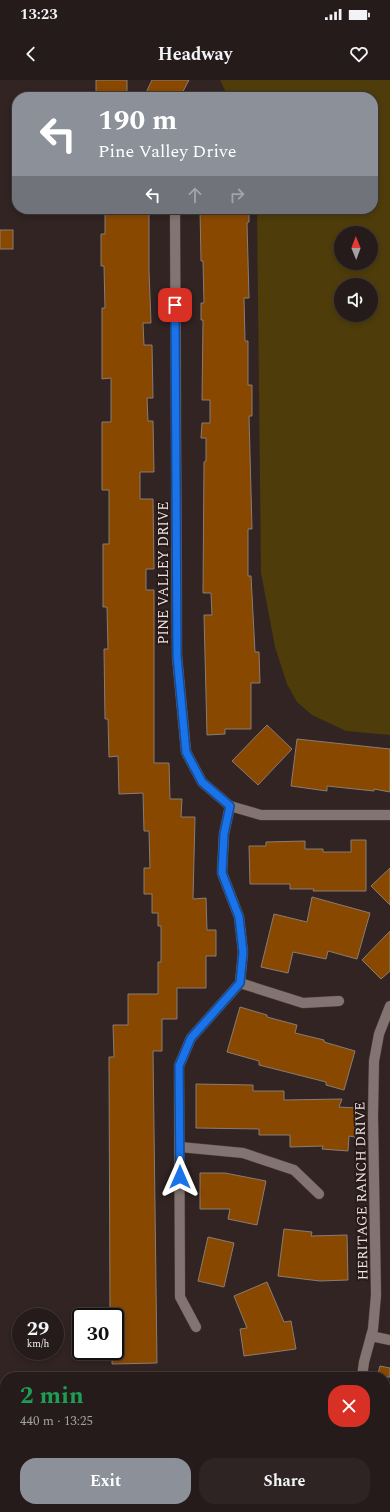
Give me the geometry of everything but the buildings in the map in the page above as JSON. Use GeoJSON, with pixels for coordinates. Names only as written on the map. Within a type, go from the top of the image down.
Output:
{"type":"FeatureCollection","features":[{"type":"Feature","properties":{"kind":"street","name":"PINE VALLEY DRIVE"},"geometry":{"type":"LineString","coordinates":[[175,214],[177,656],[186,752],[202,782],[230,806],[261,815],[390,815]]}},
{"type":"Feature","properties":{"kind":"street"},"geometry":{"type":"LineString","coordinates":[[196,1328],[180,1296],[179,1066],[191,1038],[240,983],[243,952],[239,917],[222,873],[224,834],[230,806]]}},
{"type":"Feature","properties":{"kind":"street"},"geometry":{"type":"LineString","coordinates":[[240,983],[304,1003],[339,1001]]}},
{"type":"Feature","properties":{"kind":"street","name":"HERITAGE RANCH DRIVE"},"geometry":{"type":"LineString","coordinates":[[363,1372],[375,1312],[377,1277],[374,1073],[379,1034],[390,1006]]}},
{"type":"Feature","properties":{"kind":"street"},"geometry":{"type":"LineString","coordinates":[[180,1147],[243,1153],[294,1170],[319,1194]]}},
{"type":"Feature","properties":{"kind":"street"},"geometry":{"type":"LineString","coordinates":[[371,1336],[390,1340]]}},
{"type":"Feature","properties":{"kind":"shaded area"},"geometry":{"type":"Polygon","coordinates":[[[220,80],[390,80],[390,735],[346,731],[312,715],[297,702],[287,684],[275,647],[261,573],[257,214],[378,214],[378,92],[226,92],[220,80]]]}},
{"type":"Feature","properties":{"kind":"route"},"geometry":{"type":"LineString","coordinates":[[175,305],[177,656],[186,752],[202,782],[230,806],[224,834],[222,873],[239,917],[243,952],[240,983],[191,1038],[179,1066],[180,1177]]}}]}
